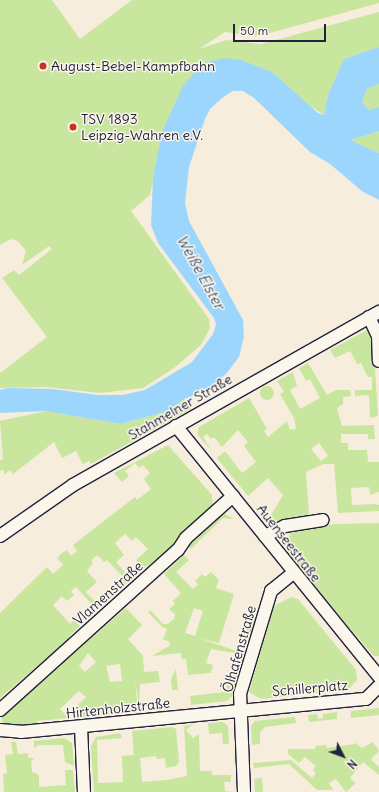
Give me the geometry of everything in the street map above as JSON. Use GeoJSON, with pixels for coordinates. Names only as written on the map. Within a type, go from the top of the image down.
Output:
{"type":"FeatureCollection","features":[{"type":"Feature","properties":{"kind":"street"},"geometry":{"type":"LineString","coordinates":[[374,314],[378,336],[379,361]]}},
{"type":"Feature","properties":{"kind":"street","name":"Stahmelner Straße"},"geometry":{"type":"LineString","coordinates":[[0,536],[74,485],[374,314]]}},
{"type":"Feature","properties":{"kind":"street","name":"Auenseestraße"},"geometry":{"type":"LineString","coordinates":[[176,426],[293,573],[379,677]]}},
{"type":"Feature","properties":{"kind":"street","name":"Vlamenstraße"},"geometry":{"type":"LineString","coordinates":[[0,710],[178,550],[186,538],[233,496]]}},
{"type":"Feature","properties":{"kind":"street"},"geometry":{"type":"LineString","coordinates":[[265,536],[285,526],[324,520]]}},
{"type":"Feature","properties":{"kind":"street","name":"Ölhafenstraße"},"geometry":{"type":"LineString","coordinates":[[244,792],[239,710],[240,694],[271,591],[293,573]]}},
{"type":"Feature","properties":{"kind":"street","name":"Schillerplatz"},"geometry":{"type":"LineString","coordinates":[[239,710],[366,699],[379,686]]}},
{"type":"Feature","properties":{"kind":"street","name":"Hirtenholzstraße"},"geometry":{"type":"LineString","coordinates":[[0,730],[21,732],[81,727],[239,710]]}},
{"type":"Feature","properties":{"kind":"street"},"geometry":{"type":"LineString","coordinates":[[81,727],[84,792]]}},
{"type":"Feature","properties":{"kind":"green space"},"geometry":{"type":"Polygon","coordinates":[[[0,0],[52,0],[80,39],[132,0],[379,0],[379,3],[259,36],[225,32],[199,49],[226,40],[261,44],[379,12],[379,47],[344,59],[328,95],[324,115],[241,60],[162,132],[150,195],[131,211],[209,319],[210,328],[201,345],[174,368],[143,388],[100,393],[46,387],[0,388],[0,373],[47,337],[2,278],[14,270],[19,275],[52,249],[49,246],[22,265],[26,251],[18,241],[11,239],[0,245],[0,0]]]}},
{"type":"Feature","properties":{"kind":"green space"},"geometry":{"type":"Polygon","coordinates":[[[379,84],[379,107],[369,110],[362,102],[367,89],[379,84]]]}},
{"type":"Feature","properties":{"kind":"green space"},"geometry":{"type":"Polygon","coordinates":[[[378,131],[379,153],[351,140],[378,131]]]}},
{"type":"Feature","properties":{"kind":"green space"},"geometry":{"type":"Polygon","coordinates":[[[367,330],[373,336],[378,416],[370,418],[369,395],[355,396],[355,390],[372,390],[372,377],[368,377],[361,363],[357,364],[350,351],[335,358],[330,350],[367,330]]]}},
{"type":"Feature","properties":{"kind":"green space"},"geometry":{"type":"Polygon","coordinates":[[[308,363],[327,395],[336,390],[350,390],[351,396],[343,397],[343,404],[337,408],[342,426],[374,425],[375,439],[368,439],[368,434],[341,434],[341,443],[348,443],[348,450],[367,450],[368,462],[379,462],[379,492],[370,495],[369,487],[351,488],[352,505],[375,504],[379,505],[379,511],[338,513],[334,464],[323,464],[306,472],[309,515],[307,518],[278,522],[268,520],[283,495],[268,478],[248,496],[217,458],[225,451],[242,473],[256,462],[244,446],[248,442],[238,430],[222,447],[214,437],[211,439],[207,434],[203,437],[212,451],[197,434],[199,427],[249,398],[267,429],[264,431],[268,437],[287,421],[290,430],[296,429],[294,418],[280,394],[284,392],[277,381],[293,372],[297,386],[290,390],[300,409],[320,398],[310,379],[306,381],[299,368],[308,363]],[[319,443],[311,449],[321,461],[328,456],[319,443]]]}},
{"type":"Feature","properties":{"kind":"green space"},"geometry":{"type":"Polygon","coordinates":[[[267,386],[272,388],[274,393],[272,398],[267,400],[262,398],[260,393],[262,388],[267,386]]]}},
{"type":"Feature","properties":{"kind":"green space"},"geometry":{"type":"Polygon","coordinates":[[[184,399],[191,409],[91,464],[89,461],[83,464],[76,451],[62,458],[54,442],[13,474],[10,470],[4,475],[4,470],[0,471],[0,460],[3,459],[0,421],[46,411],[120,424],[168,411],[184,399]]]}},
{"type":"Feature","properties":{"kind":"green space"},"geometry":{"type":"Polygon","coordinates":[[[168,445],[212,495],[213,509],[158,560],[143,568],[136,560],[148,549],[136,537],[132,541],[125,534],[115,543],[124,555],[116,562],[131,579],[110,598],[108,591],[123,577],[107,560],[104,562],[97,555],[91,560],[93,563],[87,571],[97,582],[86,592],[100,607],[97,610],[76,587],[71,591],[74,595],[67,601],[62,596],[53,605],[70,624],[74,620],[80,626],[69,636],[70,638],[0,698],[0,613],[47,567],[53,574],[63,565],[57,558],[62,553],[67,550],[71,556],[77,551],[73,545],[135,497],[137,500],[151,489],[144,479],[150,473],[143,465],[139,468],[135,463],[125,471],[129,476],[122,482],[114,473],[168,445]]]}},
{"type":"Feature","properties":{"kind":"green space"},"geometry":{"type":"Polygon","coordinates":[[[221,512],[234,519],[223,518],[191,549],[188,545],[221,512]]]}},
{"type":"Feature","properties":{"kind":"green space"},"geometry":{"type":"Polygon","coordinates":[[[379,523],[379,656],[374,656],[285,549],[290,534],[307,528],[335,524],[379,523]]]}},
{"type":"Feature","properties":{"kind":"green space"},"geometry":{"type":"Polygon","coordinates":[[[184,555],[189,560],[176,572],[193,589],[198,585],[195,581],[202,574],[205,577],[211,572],[219,580],[216,588],[234,594],[219,643],[199,638],[245,654],[242,662],[234,653],[211,649],[206,663],[213,665],[211,673],[188,675],[186,659],[182,659],[181,653],[152,656],[169,646],[170,642],[163,639],[167,629],[162,627],[148,612],[150,610],[163,624],[168,624],[174,619],[175,614],[169,609],[175,604],[173,601],[181,593],[164,574],[184,555]],[[194,608],[185,633],[195,636],[203,611],[194,608]]]}},
{"type":"Feature","properties":{"kind":"green space"},"geometry":{"type":"Polygon","coordinates":[[[291,597],[298,599],[356,670],[357,680],[349,689],[261,699],[249,692],[274,606],[291,597]]]}},
{"type":"Feature","properties":{"kind":"green space"},"geometry":{"type":"Polygon","coordinates":[[[126,608],[142,625],[128,639],[143,656],[144,672],[158,671],[160,682],[140,684],[139,705],[135,680],[138,711],[81,717],[75,708],[86,697],[79,691],[60,709],[68,718],[37,721],[37,727],[4,727],[1,716],[126,608]],[[88,653],[79,666],[85,672],[96,662],[88,653]],[[120,664],[106,666],[110,682],[122,681],[120,664]]]}},
{"type":"Feature","properties":{"kind":"green space"},"geometry":{"type":"Polygon","coordinates":[[[250,615],[256,617],[249,639],[243,637],[250,615]]]}},
{"type":"Feature","properties":{"kind":"green space"},"geometry":{"type":"Polygon","coordinates":[[[176,669],[178,690],[172,690],[171,679],[176,669]]]}},
{"type":"Feature","properties":{"kind":"green space"},"geometry":{"type":"Polygon","coordinates":[[[232,671],[239,673],[232,696],[227,701],[191,705],[190,696],[225,692],[232,671]]]}},
{"type":"Feature","properties":{"kind":"green space"},"geometry":{"type":"Polygon","coordinates":[[[379,708],[379,715],[351,718],[351,711],[379,708]]]}},
{"type":"Feature","properties":{"kind":"green space"},"geometry":{"type":"Polygon","coordinates":[[[337,712],[337,719],[309,722],[308,715],[317,714],[318,719],[323,718],[323,714],[337,712]]]}},
{"type":"Feature","properties":{"kind":"green space"},"geometry":{"type":"Polygon","coordinates":[[[295,717],[296,723],[265,727],[260,732],[260,744],[252,745],[251,726],[255,721],[295,717]]]}},
{"type":"Feature","properties":{"kind":"green space"},"geometry":{"type":"Polygon","coordinates":[[[223,722],[228,726],[229,744],[223,744],[222,733],[209,734],[208,723],[223,722]]]}},
{"type":"Feature","properties":{"kind":"green space"},"geometry":{"type":"Polygon","coordinates":[[[193,724],[186,730],[193,738],[199,734],[200,771],[212,771],[212,775],[231,775],[231,782],[224,782],[225,791],[232,792],[94,792],[91,746],[96,737],[120,733],[122,738],[97,740],[98,783],[123,782],[122,756],[134,755],[132,731],[172,727],[176,729],[179,762],[176,766],[166,768],[165,758],[157,759],[156,756],[140,758],[142,782],[167,780],[187,776],[184,726],[193,724]]]}},
{"type":"Feature","properties":{"kind":"green space"},"geometry":{"type":"Polygon","coordinates":[[[64,738],[72,743],[74,766],[65,762],[63,745],[39,745],[34,748],[34,741],[64,738]]]}},
{"type":"Feature","properties":{"kind":"green space"},"geometry":{"type":"Polygon","coordinates":[[[11,742],[16,742],[18,754],[28,753],[28,758],[35,758],[31,761],[32,772],[39,776],[39,787],[66,785],[65,770],[73,770],[75,792],[4,792],[3,774],[7,773],[5,755],[13,754],[11,742]]]}},
{"type":"Feature","properties":{"kind":"green space"},"geometry":{"type":"Polygon","coordinates":[[[354,742],[362,748],[373,742],[379,751],[371,759],[379,767],[379,775],[363,762],[350,778],[356,783],[346,792],[336,779],[329,783],[333,790],[317,790],[289,764],[254,768],[253,763],[291,760],[312,778],[316,773],[313,770],[316,766],[305,757],[299,763],[288,754],[288,749],[315,749],[316,746],[326,745],[327,748],[355,744],[354,742]]]}},
{"type":"Feature","properties":{"kind":"green space"},"geometry":{"type":"Polygon","coordinates":[[[262,778],[263,792],[255,792],[254,779],[262,778]]]}},
{"type":"Feature","properties":{"kind":"water","name":"Weiße Elster"},"geometry":{"type":"Polygon","coordinates":[[[379,47],[379,84],[367,89],[362,102],[369,110],[379,107],[379,131],[351,140],[379,153],[379,200],[363,192],[330,164],[310,152],[254,98],[243,91],[233,91],[222,98],[210,109],[205,119],[189,167],[185,203],[189,221],[243,320],[244,337],[239,357],[226,374],[204,392],[184,399],[168,411],[120,424],[46,411],[0,413],[0,390],[8,388],[53,389],[98,395],[123,395],[145,390],[192,362],[213,334],[216,324],[214,318],[158,243],[151,225],[153,177],[162,132],[183,86],[193,74],[207,62],[225,58],[241,60],[272,72],[318,113],[324,115],[328,95],[344,59],[379,47]]]}},
{"type":"Feature","properties":{"kind":"place","name":"August-Bebel-Kampfbahn"},"geometry":{"type":"Point","coordinates":[43,66]}},
{"type":"Feature","properties":{"kind":"place","name":"TSV 1893 Leipzig-Wahren e.V."},"geometry":{"type":"Point","coordinates":[73,127]}}]}
